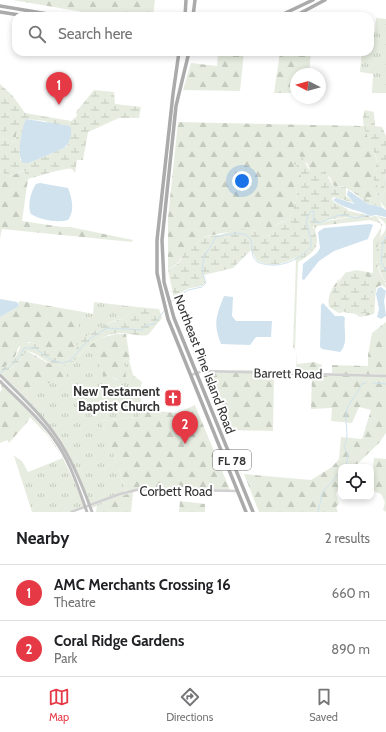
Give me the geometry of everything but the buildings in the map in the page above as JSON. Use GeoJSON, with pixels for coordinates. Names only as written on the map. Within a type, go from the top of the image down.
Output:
{"type":"FeatureCollection","features":[{"type":"Feature","properties":{"kind":"main road"},"geometry":{"type":"LineString","coordinates":[[185,12],[186,0]]}},
{"type":"Feature","properties":{"kind":"main road"},"geometry":{"type":"LineString","coordinates":[[194,12],[195,0]]}},
{"type":"Feature","properties":{"kind":"main road"},"geometry":{"type":"LineString","coordinates":[[288,12],[313,0]]}},
{"type":"Feature","properties":{"kind":"main road"},"geometry":{"type":"LineString","coordinates":[[303,12],[322,0]]}},
{"type":"Feature","properties":{"kind":"main road"},"geometry":{"type":"LineString","coordinates":[[0,6],[36,12]]}},
{"type":"Feature","properties":{"kind":"main road"},"geometry":{"type":"LineString","coordinates":[[0,12],[12,14]]}},
{"type":"Feature","properties":{"kind":"main road","name":"Northeast Pine Island Road"},"geometry":{"type":"LineString","coordinates":[[178,56],[173,92],[156,256],[157,273],[166,313],[246,512]]}},
{"type":"Feature","properties":{"kind":"main road","name":"Northeast Pine Island Road"},"geometry":{"type":"LineString","coordinates":[[188,56],[176,106],[162,235],[162,269],[168,301],[253,512]]}},
{"type":"Feature","properties":{"kind":"main road"},"geometry":{"type":"LineString","coordinates":[[161,206],[163,211],[162,235]]}},
{"type":"Feature","properties":{"kind":"main road"},"geometry":{"type":"LineString","coordinates":[[0,375],[32,410],[66,455],[92,512]]}},
{"type":"Feature","properties":{"kind":"main road"},"geometry":{"type":"LineString","coordinates":[[0,381],[32,410]]}},
{"type":"Feature","properties":{"kind":"main road"},"geometry":{"type":"LineString","coordinates":[[66,455],[87,512]]}},
{"type":"Feature","properties":{"kind":"street","name":"Barrett Road"},"geometry":{"type":"LineString","coordinates":[[191,375],[203,371],[386,376]]}},
{"type":"Feature","properties":{"kind":"street","name":"Corbett Road"},"geometry":{"type":"LineString","coordinates":[[71,512],[125,492],[141,489],[237,491]]}},
{"type":"Feature","properties":{"kind":"green space"},"geometry":{"type":"Polygon","coordinates":[[[13,0],[155,0],[154,12],[83,12],[13,0]]]}},
{"type":"Feature","properties":{"kind":"green space"},"geometry":{"type":"Polygon","coordinates":[[[376,18],[386,19],[386,93],[372,93],[373,74],[360,72],[362,56],[374,56],[376,18]]]}},
{"type":"Feature","properties":{"kind":"green space"},"geometry":{"type":"Polygon","coordinates":[[[218,56],[244,56],[240,91],[183,90],[191,63],[217,66],[218,56]]]}},
{"type":"Feature","properties":{"kind":"green space"},"geometry":{"type":"Polygon","coordinates":[[[279,56],[311,56],[310,68],[290,68],[290,93],[274,93],[279,56]]]}},
{"type":"Feature","properties":{"kind":"green space"},"geometry":{"type":"Polygon","coordinates":[[[0,84],[12,95],[25,113],[71,121],[77,116],[76,112],[94,90],[114,92],[115,104],[141,107],[139,118],[119,118],[88,132],[83,160],[77,160],[75,173],[72,169],[69,169],[28,179],[24,170],[8,177],[0,170],[0,139],[15,142],[17,131],[14,128],[4,132],[0,131],[0,84]],[[26,119],[21,139],[20,160],[29,163],[68,145],[46,121],[26,119]]]}},
{"type":"Feature","properties":{"kind":"green space"},"geometry":{"type":"Polygon","coordinates":[[[365,110],[374,112],[375,126],[382,127],[386,136],[386,170],[384,192],[380,201],[382,207],[368,204],[353,192],[357,191],[367,198],[373,199],[377,194],[377,184],[372,173],[377,168],[378,163],[363,122],[365,110]]]}},
{"type":"Feature","properties":{"kind":"green space"},"geometry":{"type":"Polygon","coordinates":[[[178,122],[364,126],[378,163],[377,168],[373,172],[377,186],[377,193],[373,199],[367,198],[356,191],[353,192],[343,186],[335,187],[330,177],[310,171],[307,163],[290,159],[300,170],[301,178],[297,187],[296,202],[289,219],[277,224],[272,235],[266,235],[258,231],[244,230],[202,237],[197,244],[181,257],[179,262],[168,270],[168,218],[178,122]]]}},
{"type":"Feature","properties":{"kind":"green space"},"geometry":{"type":"Polygon","coordinates":[[[14,127],[17,131],[15,142],[0,139],[0,131],[4,132],[14,127]]]}},
{"type":"Feature","properties":{"kind":"green space"},"geometry":{"type":"Polygon","coordinates":[[[292,153],[302,157],[310,171],[325,171],[333,186],[346,187],[346,196],[355,203],[333,197],[332,200],[334,202],[349,211],[366,215],[323,221],[317,224],[313,227],[316,241],[313,249],[307,255],[296,261],[295,258],[286,262],[272,265],[262,263],[257,261],[251,250],[233,268],[204,275],[205,283],[203,285],[187,289],[174,299],[168,270],[179,263],[183,254],[197,244],[202,237],[220,235],[238,229],[260,231],[269,236],[273,234],[276,225],[289,219],[296,202],[297,187],[301,176],[298,168],[288,157],[289,154],[292,153]]]}},
{"type":"Feature","properties":{"kind":"green space"},"geometry":{"type":"Polygon","coordinates":[[[0,170],[8,177],[25,170],[28,179],[22,221],[70,227],[133,240],[132,242],[2,229],[0,238],[0,170]]]}},
{"type":"Feature","properties":{"kind":"green space"},"geometry":{"type":"Polygon","coordinates":[[[386,170],[386,209],[380,201],[384,192],[386,170]]]}},
{"type":"Feature","properties":{"kind":"green space"},"geometry":{"type":"Polygon","coordinates":[[[366,215],[370,217],[376,216],[380,223],[370,220],[317,226],[315,230],[317,236],[316,246],[312,253],[298,262],[295,349],[297,351],[293,348],[296,261],[312,251],[316,237],[313,230],[315,224],[366,215]]]}},
{"type":"Feature","properties":{"kind":"green space"},"geometry":{"type":"Polygon","coordinates":[[[376,216],[386,218],[386,225],[376,216]]]}},
{"type":"Feature","properties":{"kind":"green space"},"geometry":{"type":"Polygon","coordinates":[[[381,227],[377,263],[386,288],[382,285],[377,287],[374,314],[360,317],[354,313],[362,314],[371,312],[373,306],[372,296],[368,287],[358,273],[345,273],[356,270],[373,273],[373,240],[381,227]]]}},
{"type":"Feature","properties":{"kind":"green space"},"geometry":{"type":"Polygon","coordinates":[[[386,227],[386,283],[377,261],[377,250],[380,238],[386,227]]]}},
{"type":"Feature","properties":{"kind":"green space"},"geometry":{"type":"Polygon","coordinates":[[[345,273],[358,273],[368,277],[373,294],[373,308],[371,312],[361,314],[350,313],[331,307],[332,292],[345,273]]]}},
{"type":"Feature","properties":{"kind":"green space"},"geometry":{"type":"Polygon","coordinates":[[[340,278],[337,286],[332,292],[337,310],[344,312],[339,313],[329,307],[329,299],[331,292],[340,278]]]}},
{"type":"Feature","properties":{"kind":"green space"},"geometry":{"type":"Polygon","coordinates":[[[20,301],[78,311],[79,331],[77,344],[71,355],[66,359],[60,358],[37,345],[27,342],[18,348],[14,360],[0,370],[0,317],[19,306],[18,303],[20,301]]]}},
{"type":"Feature","properties":{"kind":"green space"},"geometry":{"type":"Polygon","coordinates":[[[94,302],[137,307],[126,317],[111,322],[89,334],[76,347],[78,311],[93,314],[94,302]]]}},
{"type":"Feature","properties":{"kind":"green space"},"geometry":{"type":"Polygon","coordinates":[[[137,307],[159,309],[162,318],[148,335],[141,336],[120,333],[107,336],[97,340],[75,360],[63,366],[52,364],[36,354],[27,351],[17,364],[2,375],[0,373],[0,370],[14,360],[22,344],[34,344],[60,358],[66,359],[85,337],[102,326],[126,317],[137,307]]]}},
{"type":"Feature","properties":{"kind":"green space"},"geometry":{"type":"Polygon","coordinates":[[[386,322],[386,375],[203,370],[296,370],[297,351],[297,364],[314,362],[322,365],[322,373],[332,373],[332,365],[368,366],[368,355],[372,333],[386,322]]]}},
{"type":"Feature","properties":{"kind":"green space"},"geometry":{"type":"Polygon","coordinates":[[[116,334],[126,334],[130,360],[126,359],[124,361],[126,377],[121,381],[110,376],[103,377],[97,351],[91,352],[88,346],[101,338],[116,334]]]}},
{"type":"Feature","properties":{"kind":"green space"},"geometry":{"type":"Polygon","coordinates":[[[88,346],[91,352],[97,350],[103,377],[110,376],[117,380],[124,369],[124,361],[126,359],[129,360],[133,375],[142,382],[141,408],[139,417],[100,421],[109,440],[126,491],[90,504],[65,447],[49,426],[19,393],[66,377],[64,366],[79,356],[88,346]]]}},
{"type":"Feature","properties":{"kind":"green space"},"geometry":{"type":"Polygon","coordinates":[[[27,351],[48,363],[64,366],[67,377],[19,393],[2,375],[17,364],[27,351]]]}},
{"type":"Feature","properties":{"kind":"green space"},"geometry":{"type":"Polygon","coordinates":[[[203,372],[274,374],[273,431],[226,430],[203,372]]]}},
{"type":"Feature","properties":{"kind":"green space"},"geometry":{"type":"Polygon","coordinates":[[[312,375],[386,377],[386,433],[379,443],[357,464],[338,464],[338,489],[336,494],[339,504],[336,507],[338,512],[259,512],[244,474],[311,480],[332,467],[339,459],[341,437],[362,439],[371,410],[359,407],[352,423],[331,421],[332,408],[311,409],[312,375]]]}},
{"type":"Feature","properties":{"kind":"green space"},"geometry":{"type":"Polygon","coordinates":[[[0,382],[13,395],[10,396],[30,416],[29,420],[9,443],[7,440],[0,443],[0,392],[2,390],[0,382]]]}},
{"type":"Feature","properties":{"kind":"green space"},"geometry":{"type":"Polygon","coordinates":[[[13,395],[37,421],[56,446],[61,454],[48,436],[10,396],[13,395]]]}},
{"type":"Feature","properties":{"kind":"green space"},"geometry":{"type":"Polygon","coordinates":[[[195,405],[230,490],[154,488],[126,491],[109,440],[100,421],[139,417],[142,410],[178,413],[195,405]]]}},
{"type":"Feature","properties":{"kind":"green space"},"geometry":{"type":"Polygon","coordinates":[[[14,456],[22,461],[28,472],[63,458],[84,506],[68,512],[32,512],[14,456]]]}},
{"type":"Feature","properties":{"kind":"green space"},"geometry":{"type":"Polygon","coordinates":[[[374,458],[386,459],[386,512],[383,510],[385,502],[381,494],[374,491],[374,458]]]}},
{"type":"Feature","properties":{"kind":"green space"},"geometry":{"type":"Polygon","coordinates":[[[133,492],[131,512],[96,512],[97,506],[133,492]]]}},
{"type":"Feature","properties":{"kind":"green space"},"geometry":{"type":"Polygon","coordinates":[[[126,493],[127,495],[92,508],[91,506],[126,493]]]}},
{"type":"Feature","properties":{"kind":"green space"},"geometry":{"type":"Polygon","coordinates":[[[180,501],[205,504],[205,512],[179,512],[180,501]]]}},
{"type":"Feature","properties":{"kind":"water"},"geometry":{"type":"Polygon","coordinates":[[[26,119],[70,126],[71,135],[68,143],[64,148],[29,163],[23,163],[20,148],[21,135],[26,119]]]}},
{"type":"Feature","properties":{"kind":"water"},"geometry":{"type":"Polygon","coordinates":[[[40,183],[68,188],[72,200],[72,213],[68,220],[49,220],[39,218],[31,214],[29,207],[31,194],[36,184],[40,183]]]}},
{"type":"Feature","properties":{"kind":"water"},"geometry":{"type":"Polygon","coordinates":[[[348,190],[368,204],[381,207],[386,210],[386,217],[376,215],[370,216],[333,200],[336,198],[355,204],[347,195],[348,190]]]}},
{"type":"Feature","properties":{"kind":"water"},"geometry":{"type":"Polygon","coordinates":[[[373,225],[368,239],[334,251],[319,261],[304,280],[302,279],[303,264],[317,253],[320,248],[318,232],[324,228],[373,225]]]}},
{"type":"Feature","properties":{"kind":"water"},"geometry":{"type":"Polygon","coordinates":[[[381,287],[386,291],[384,301],[386,316],[381,319],[377,317],[379,309],[376,294],[378,288],[381,287]]]}},
{"type":"Feature","properties":{"kind":"water"},"geometry":{"type":"Polygon","coordinates":[[[224,296],[233,297],[232,316],[236,321],[272,321],[271,337],[256,337],[250,345],[221,344],[217,331],[216,320],[224,296]]]}},
{"type":"Feature","properties":{"kind":"water"},"geometry":{"type":"Polygon","coordinates":[[[0,299],[17,302],[19,306],[0,317],[0,299]]]}},
{"type":"Feature","properties":{"kind":"water"},"geometry":{"type":"Polygon","coordinates":[[[323,303],[335,316],[343,316],[345,318],[345,340],[343,348],[340,352],[322,349],[320,347],[321,305],[323,303]]]}},
{"type":"Feature","properties":{"kind":"waterway"},"geometry":{"type":"LineString","coordinates":[[171,302],[188,290],[202,287],[206,283],[202,271],[204,257],[216,237],[238,233],[246,235],[249,237],[252,244],[253,256],[259,263],[277,265],[289,262],[301,256],[311,247],[311,240],[306,221],[310,212],[314,211],[313,221],[319,223],[336,216],[344,215],[355,218],[369,215]]}},
{"type":"Feature","properties":{"kind":"waterway"},"geometry":{"type":"LineString","coordinates":[[386,237],[383,242],[381,261],[386,271]]}},
{"type":"Feature","properties":{"kind":"waterway"},"geometry":{"type":"LineString","coordinates":[[1,372],[15,362],[24,348],[35,348],[51,360],[62,363],[70,361],[88,340],[107,328],[142,330],[146,325],[154,324],[164,311]]}},
{"type":"Feature","properties":{"kind":"waterway"},"geometry":{"type":"LineString","coordinates":[[346,464],[348,454],[344,447],[347,438],[347,409],[362,384],[366,383]]}},
{"type":"Feature","properties":{"kind":"waterway"},"geometry":{"type":"LineString","coordinates":[[373,383],[386,384]]}},
{"type":"Feature","properties":{"kind":"waterway"},"geometry":{"type":"LineString","coordinates":[[318,512],[323,491],[338,473]]}},
{"type":"Feature","properties":{"kind":"place","name":"AMC Merchants Crossing 16"},"geometry":{"type":"Point","coordinates":[59,105]}},
{"type":"Feature","properties":{"kind":"place","name":"New Testament Baptist Church"},"geometry":{"type":"Point","coordinates":[173,398]}},
{"type":"Feature","properties":{"kind":"place","name":"Coral Ridge Gardens"},"geometry":{"type":"Point","coordinates":[185,444]}}]}
